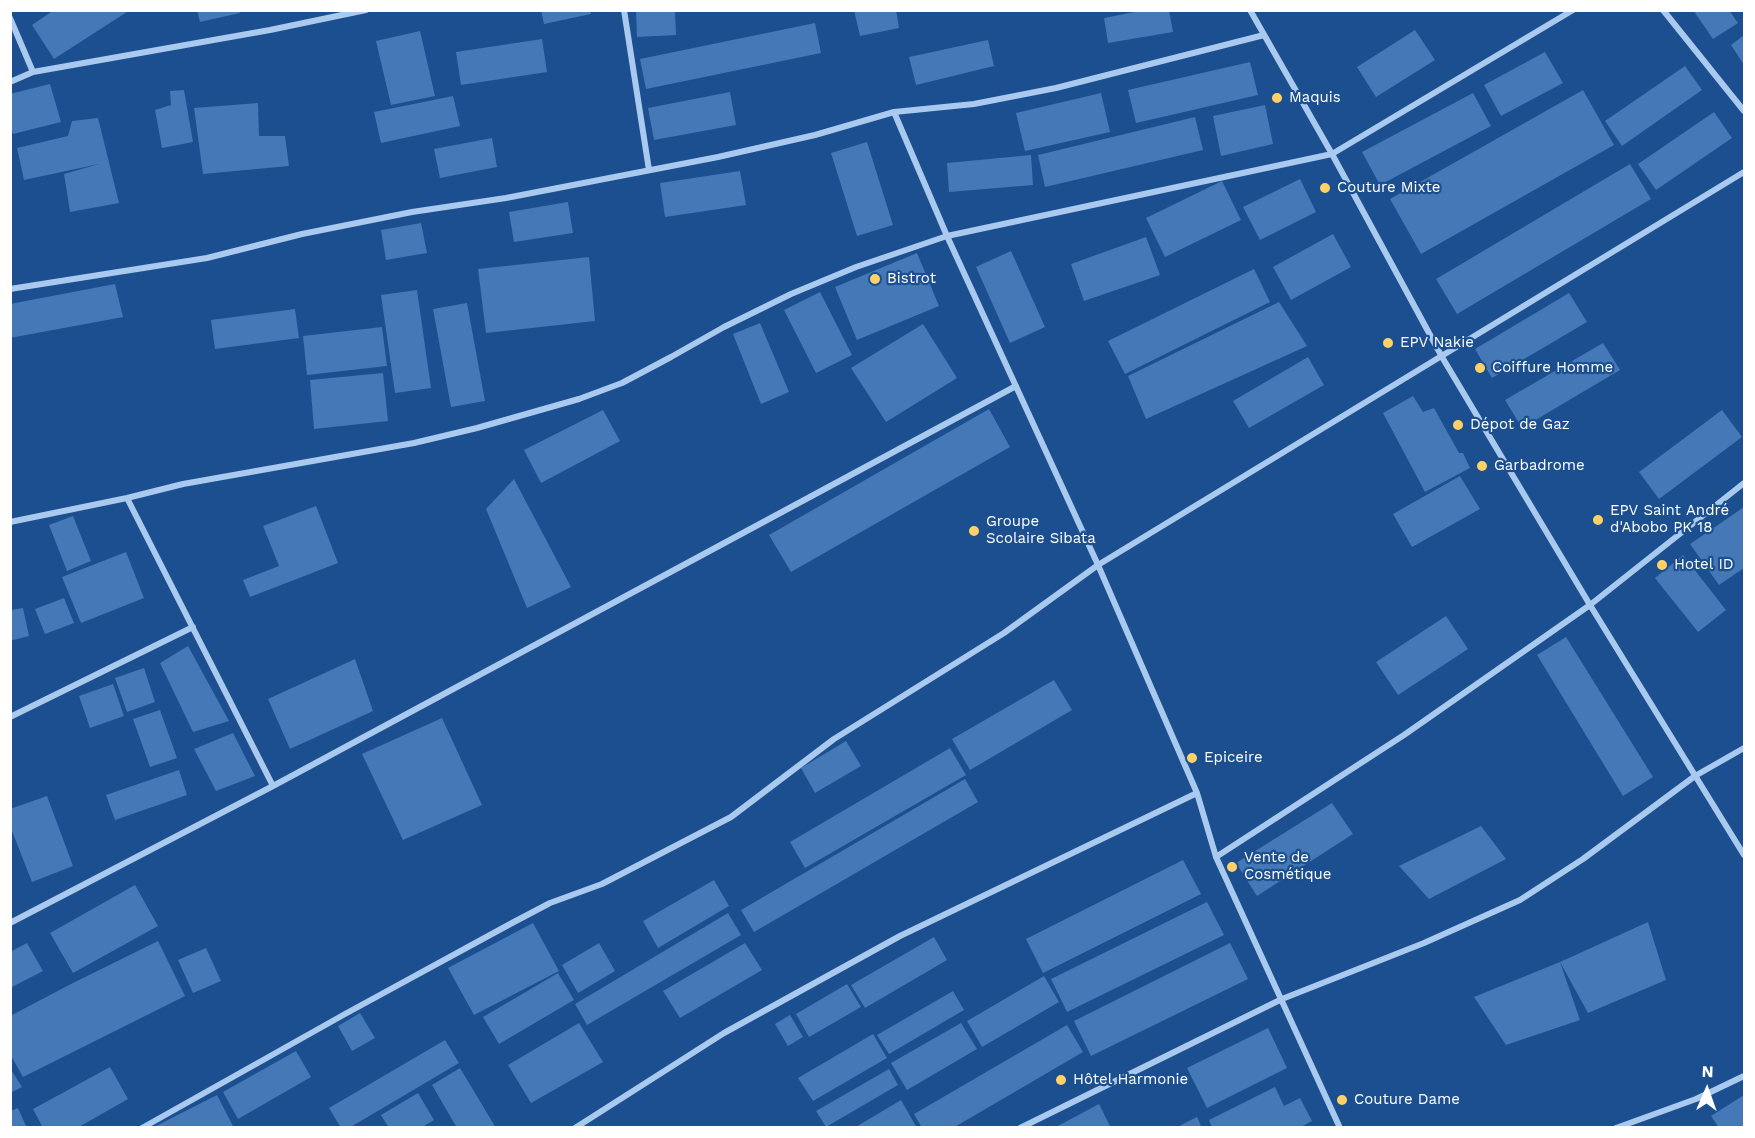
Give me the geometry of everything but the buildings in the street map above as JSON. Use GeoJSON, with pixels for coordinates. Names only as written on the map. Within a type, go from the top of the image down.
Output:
{"type":"FeatureCollection","features":[{"type":"Feature","properties":{"kind":"street"},"geometry":{"type":"LineString","coordinates":[[10,82],[33,72],[270,30],[366,10]]}},
{"type":"Feature","properties":{"kind":"street"},"geometry":{"type":"LineString","coordinates":[[624,10],[649,170]]}},
{"type":"Feature","properties":{"kind":"street"},"geometry":{"type":"LineString","coordinates":[[1250,10],[1332,154],[1442,357],[1590,605],[1744,855]]}},
{"type":"Feature","properties":{"kind":"street"},"geometry":{"type":"LineString","coordinates":[[10,522],[183,484],[414,443],[477,428],[579,399],[622,383],[724,327],[791,294],[856,267],[947,236],[1332,154],[1573,10]]}},
{"type":"Feature","properties":{"kind":"street"},"geometry":{"type":"LineString","coordinates":[[1663,10],[1744,111]]}},
{"type":"Feature","properties":{"kind":"street"},"geometry":{"type":"LineString","coordinates":[[10,18],[33,72]]}},
{"type":"Feature","properties":{"kind":"street"},"geometry":{"type":"LineString","coordinates":[[10,289],[207,258],[302,234],[412,212],[506,198],[649,170],[815,135],[894,112],[974,104],[1056,88],[1264,35]]}},
{"type":"Feature","properties":{"kind":"street"},"geometry":{"type":"LineString","coordinates":[[894,112],[947,236],[1098,565],[1197,793],[1216,857],[1340,1128]]}},
{"type":"Feature","properties":{"kind":"street"},"geometry":{"type":"LineString","coordinates":[[142,1128],[531,913],[550,903],[602,884],[731,817],[834,739],[1004,633],[1098,565],[1744,172]]}},
{"type":"Feature","properties":{"kind":"street"},"geometry":{"type":"LineString","coordinates":[[10,923],[273,786],[1016,386]]}},
{"type":"Feature","properties":{"kind":"street"},"geometry":{"type":"LineString","coordinates":[[1216,857],[1404,735],[1590,605],[1744,483]]}},
{"type":"Feature","properties":{"kind":"street"},"geometry":{"type":"LineString","coordinates":[[127,498],[273,786]]}},
{"type":"Feature","properties":{"kind":"street"},"geometry":{"type":"LineString","coordinates":[[10,717],[193,627]]}},
{"type":"Feature","properties":{"kind":"street"},"geometry":{"type":"LineString","coordinates":[[1020,1128],[1282,999],[1424,943],[1520,900],[1583,859],[1695,776],[1744,748]]}},
{"type":"Feature","properties":{"kind":"street"},"geometry":{"type":"LineString","coordinates":[[575,1128],[724,1033],[900,936],[1197,793]]}},
{"type":"Feature","properties":{"kind":"street"},"geometry":{"type":"LineString","coordinates":[[1616,1128],[1696,1099],[1744,1076]]}},
{"type":"Feature","properties":{"kind":"place","name":"Maquis"},"geometry":{"type":"Point","coordinates":[1277,98]}},
{"type":"Feature","properties":{"kind":"place","name":"Couture Mixte"},"geometry":{"type":"Point","coordinates":[1325,188]}},
{"type":"Feature","properties":{"kind":"place","name":"Bistrot"},"geometry":{"type":"Point","coordinates":[875,279]}},
{"type":"Feature","properties":{"kind":"place","name":"EPV Nakie"},"geometry":{"type":"Point","coordinates":[1388,343]}},
{"type":"Feature","properties":{"kind":"place","name":"Coiffure Homme"},"geometry":{"type":"Point","coordinates":[1480,368]}},
{"type":"Feature","properties":{"kind":"place","name":"Dépot de Gaz"},"geometry":{"type":"Point","coordinates":[1458,425]}},
{"type":"Feature","properties":{"kind":"place","name":"Garbadrome"},"geometry":{"type":"Point","coordinates":[1482,466]}},
{"type":"Feature","properties":{"kind":"place","name":"EPV Saint André d'Abobo PK 18"},"geometry":{"type":"Point","coordinates":[1598,520]}},
{"type":"Feature","properties":{"kind":"place","name":"Groupe Scolaire Sibata"},"geometry":{"type":"Point","coordinates":[974,531]}},
{"type":"Feature","properties":{"kind":"place","name":"Hotel ID"},"geometry":{"type":"Point","coordinates":[1662,565]}},
{"type":"Feature","properties":{"kind":"place","name":"Epiceire"},"geometry":{"type":"Point","coordinates":[1192,758]}},
{"type":"Feature","properties":{"kind":"place","name":"Vente de Cosmétique"},"geometry":{"type":"Point","coordinates":[1232,867]}},
{"type":"Feature","properties":{"kind":"place","name":"Hôtel Harmonie"},"geometry":{"type":"Point","coordinates":[1061,1080]}},
{"type":"Feature","properties":{"kind":"place","name":"Couture Dame"},"geometry":{"type":"Point","coordinates":[1342,1100]}}]}
